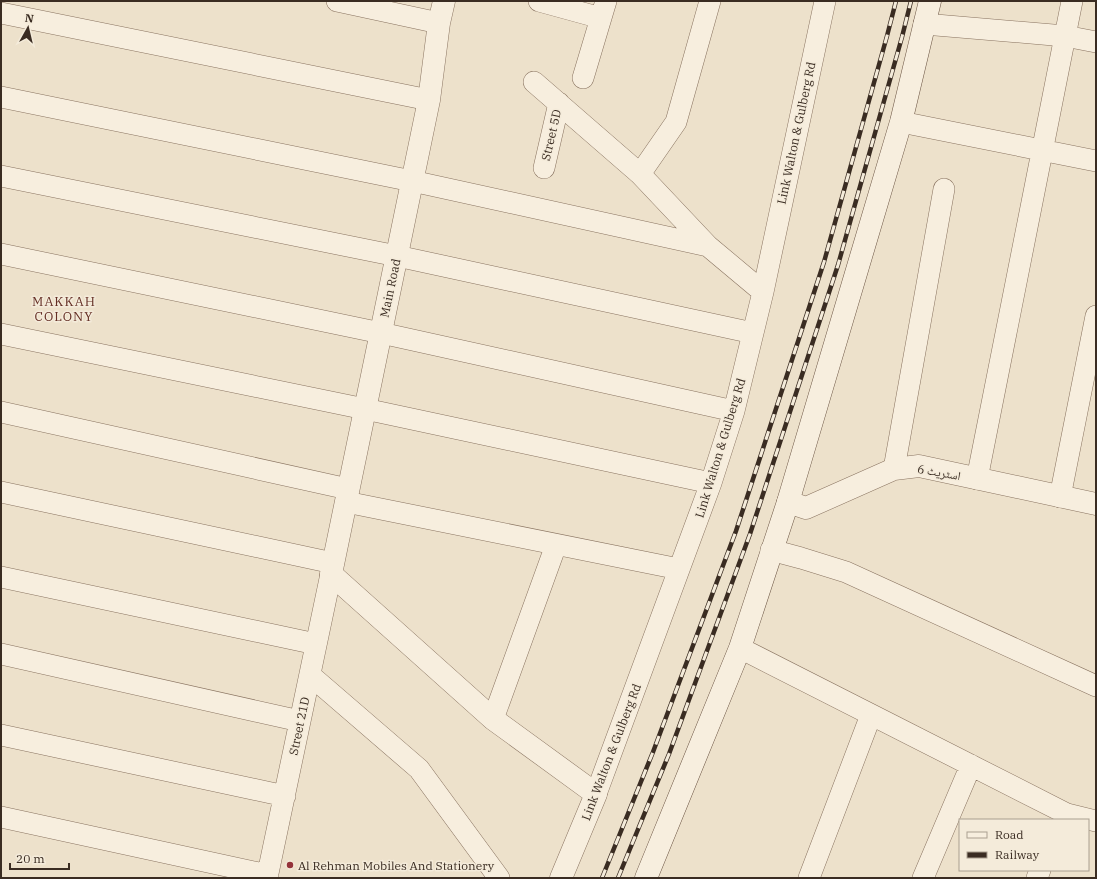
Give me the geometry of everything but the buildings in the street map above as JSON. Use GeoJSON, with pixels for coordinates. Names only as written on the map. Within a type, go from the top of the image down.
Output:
{"type":"FeatureCollection","features":[{"type":"Feature","properties":{"kind":"street"},"geometry":{"type":"LineString","coordinates":[[337,1],[439,23]]}},
{"type":"Feature","properties":{"kind":"street","name":"Main Road"},"geometry":{"type":"LineString","coordinates":[[332,569],[429,100],[439,23],[444,1]]}},
{"type":"Feature","properties":{"kind":"street"},"geometry":{"type":"LineString","coordinates":[[539,1],[604,9],[583,78]]}},
{"type":"Feature","properties":{"kind":"street"},"geometry":{"type":"LineString","coordinates":[[640,174],[676,122],[710,1]]}},
{"type":"Feature","properties":{"kind":"street","name":"Link Walton & Gulberg Rd"},"geometry":{"type":"LineString","coordinates":[[561,878],[596,794],[711,483],[734,411],[763,292],[824,1]]}},
{"type":"Feature","properties":{"kind":"street"},"geometry":{"type":"LineString","coordinates":[[646,878],[740,648],[788,502],[901,122],[930,1]]}},
{"type":"Feature","properties":{"kind":"street"},"geometry":{"type":"LineString","coordinates":[[977,479],[1072,1]]}},
{"type":"Feature","properties":{"kind":"street"},"geometry":{"type":"LineString","coordinates":[[1,13],[429,100]]}},
{"type":"Feature","properties":{"kind":"street"},"geometry":{"type":"LineString","coordinates":[[924,24],[1065,36],[1096,42]]}},
{"type":"Feature","properties":{"kind":"street"},"geometry":{"type":"LineString","coordinates":[[534,82],[640,174],[708,246],[763,292]]}},
{"type":"Feature","properties":{"kind":"street"},"geometry":{"type":"LineString","coordinates":[[1,97],[412,181],[708,246]]}},
{"type":"Feature","properties":{"kind":"street","name":"Street 5D"},"geometry":{"type":"LineString","coordinates":[[544,168],[559,103]]}},
{"type":"Feature","properties":{"kind":"street"},"geometry":{"type":"LineString","coordinates":[[901,122],[1096,161]]}},
{"type":"Feature","properties":{"kind":"street"},"geometry":{"type":"LineString","coordinates":[[1,176],[397,256],[753,333]]}},
{"type":"Feature","properties":{"kind":"street"},"geometry":{"type":"LineString","coordinates":[[894,469],[944,189]]}},
{"type":"Feature","properties":{"kind":"street"},"geometry":{"type":"LineString","coordinates":[[1,254],[381,332],[734,411]]}},
{"type":"Feature","properties":{"kind":"street"},"geometry":{"type":"LineString","coordinates":[[1060,497],[1096,316]]}},
{"type":"Feature","properties":{"kind":"street"},"geometry":{"type":"LineString","coordinates":[[1,334],[365,409],[711,483]]}},
{"type":"Feature","properties":{"kind":"street"},"geometry":{"type":"LineString","coordinates":[[1,412],[556,545],[679,569]]}},
{"type":"Feature","properties":{"kind":"street","name":"اسٹریٹ 6"},"geometry":{"type":"LineString","coordinates":[[788,502],[806,508],[894,469],[919,466],[1096,504]]}},
{"type":"Feature","properties":{"kind":"street"},"geometry":{"type":"LineString","coordinates":[[1,492],[332,569],[492,719],[596,794]]}},
{"type":"Feature","properties":{"kind":"street"},"geometry":{"type":"LineString","coordinates":[[492,719],[556,545]]}},
{"type":"Feature","properties":{"kind":"street"},"geometry":{"type":"LineString","coordinates":[[771,550],[846,572],[1096,686]]}},
{"type":"Feature","properties":{"kind":"street","name":"Street 21D"},"geometry":{"type":"LineString","coordinates":[[271,874],[300,721],[332,569]]}},
{"type":"Feature","properties":{"kind":"street"},"geometry":{"type":"LineString","coordinates":[[1,578],[316,644]]}},
{"type":"Feature","properties":{"kind":"street"},"geometry":{"type":"LineString","coordinates":[[740,648],[971,765],[1065,817],[1080,819]]}},
{"type":"Feature","properties":{"kind":"street"},"geometry":{"type":"LineString","coordinates":[[1,654],[300,721]]}},
{"type":"Feature","properties":{"kind":"street"},"geometry":{"type":"LineString","coordinates":[[310,675],[419,769],[498,878]]}},
{"type":"Feature","properties":{"kind":"street"},"geometry":{"type":"LineString","coordinates":[[809,878],[871,715]]}},
{"type":"Feature","properties":{"kind":"street"},"geometry":{"type":"LineString","coordinates":[[1,735],[285,796]]}},
{"type":"Feature","properties":{"kind":"street"},"geometry":{"type":"LineString","coordinates":[[923,878],[971,765]]}},
{"type":"Feature","properties":{"kind":"street"},"geometry":{"type":"LineString","coordinates":[[1,817],[271,874]]}},
{"type":"Feature","properties":{"kind":"railway"},"geometry":{"type":"LineString","coordinates":[[602,878],[653,752],[736,531],[824,262],[896,1]]}},
{"type":"Feature","properties":{"kind":"railway"},"geometry":{"type":"LineString","coordinates":[[618,878],[669,754],[750,534],[838,265],[911,1]]}},
{"type":"Feature","properties":{"kind":"place","name":"Al Rehman Mobiles And Stationery"},"geometry":{"type":"Point","coordinates":[290,865]}},
{"type":"Feature","properties":{"kind":"district","name":"MAKKAH COLONY"},"geometry":{"type":"Point","coordinates":[64,308]}}]}
